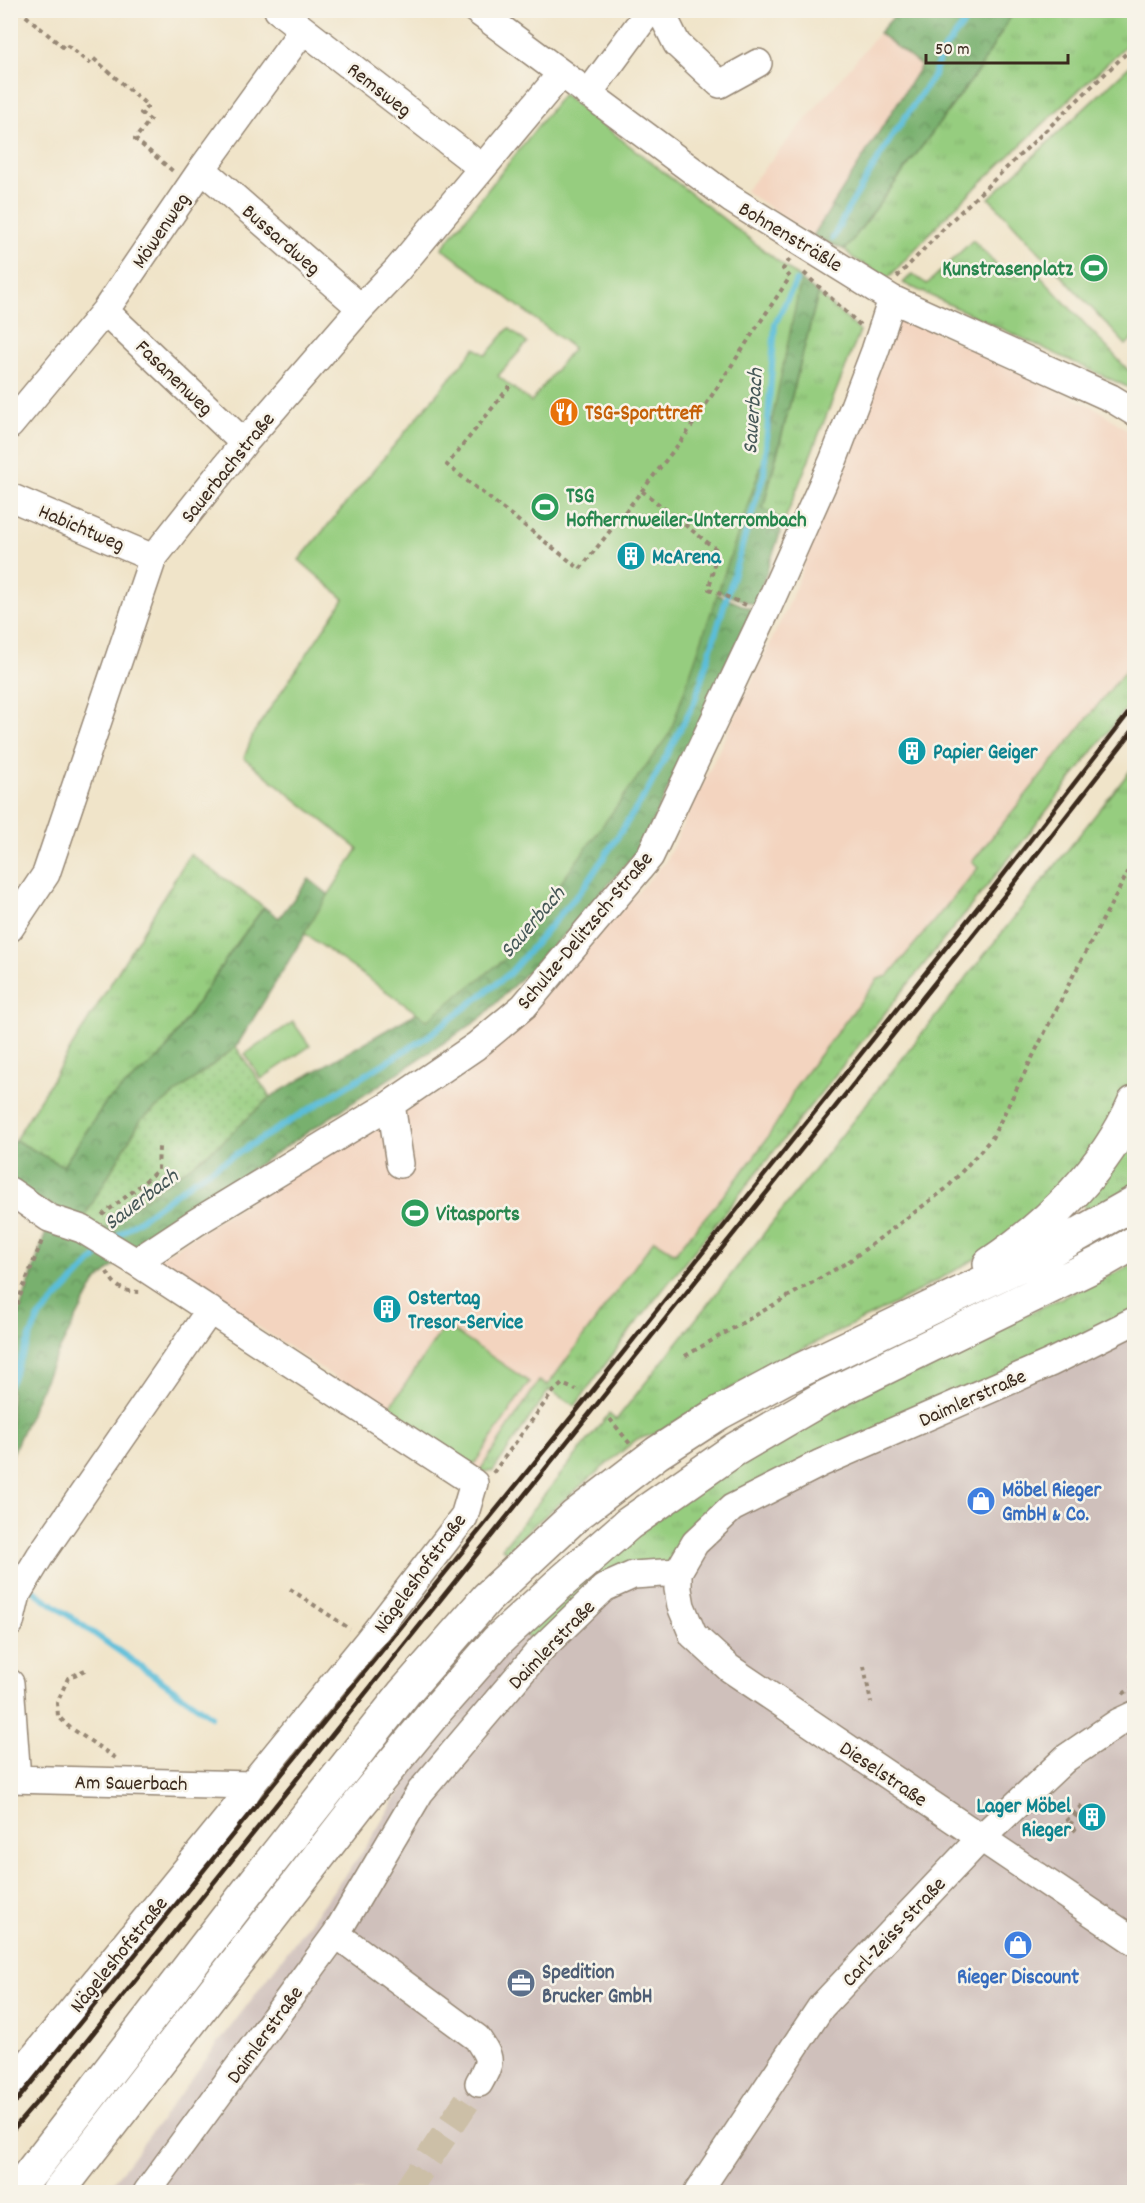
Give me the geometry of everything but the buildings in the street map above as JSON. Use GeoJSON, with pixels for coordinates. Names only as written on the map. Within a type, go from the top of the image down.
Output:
{"type":"FeatureCollection","features":[{"type":"Feature","properties":{"kind":"highway"},"geometry":{"type":"LineString","coordinates":[[908,1317],[1006,1252],[1050,1216],[1090,1175],[1125,1124],[1134,1102]]}},
{"type":"Feature","properties":{"kind":"highway"},"geometry":{"type":"LineString","coordinates":[[16,2193],[404,1693],[487,1598],[575,1516],[657,1453],[719,1413],[908,1317],[1051,1250],[1134,1203]]}},
{"type":"Feature","properties":{"kind":"highway"},"geometry":{"type":"LineString","coordinates":[[58,2193],[360,1803],[438,1707],[497,1641],[558,1585],[628,1524],[744,1444],[822,1398],[1101,1262],[1134,1243]]}},
{"type":"Feature","properties":{"kind":"street","name":"Remsweg"},"geometry":{"type":"LineString","coordinates":[[278,10],[481,167]]}},
{"type":"Feature","properties":{"kind":"street","name":"Bohnensträßle"},"geometry":{"type":"LineString","coordinates":[[476,10],[731,199],[888,297],[1111,398],[1134,412]]}},
{"type":"Feature","properties":{"kind":"street"},"geometry":{"type":"LineString","coordinates":[[588,94],[650,10]]}},
{"type":"Feature","properties":{"kind":"street"},"geometry":{"type":"LineString","coordinates":[[660,10],[677,44],[720,84],[758,63]]}},
{"type":"Feature","properties":{"kind":"street","name":"Möwenweg"},"geometry":{"type":"LineString","coordinates":[[10,425],[105,311],[196,178],[303,30]]}},
{"type":"Feature","properties":{"kind":"street","name":"Sauerbachstraße"},"geometry":{"type":"LineString","coordinates":[[10,928],[46,874],[153,558],[244,443],[361,308],[398,269],[561,74]]}},
{"type":"Feature","properties":{"kind":"street","name":"Bussardweg"},"geometry":{"type":"LineString","coordinates":[[196,178],[361,308]]}},
{"type":"Feature","properties":{"kind":"street","name":"Schulze-Delitzsch-Straße"},"geometry":{"type":"LineString","coordinates":[[131,1259],[195,1224],[391,1104],[476,1046],[524,1006],[650,856],[833,461],[878,342],[888,297]]}},
{"type":"Feature","properties":{"kind":"street","name":"Fasanenweg"},"geometry":{"type":"LineString","coordinates":[[105,311],[244,443]]}},
{"type":"Feature","properties":{"kind":"street","name":"Habichtweg"},"geometry":{"type":"LineString","coordinates":[[10,497],[153,558]]}},
{"type":"Feature","properties":{"kind":"street"},"geometry":{"type":"LineString","coordinates":[[391,1104],[400,1164]]}},
{"type":"Feature","properties":{"kind":"street"},"geometry":{"type":"LineString","coordinates":[[10,1191],[49,1218],[84,1231],[131,1259],[474,1483]]}},
{"type":"Feature","properties":{"kind":"street"},"geometry":{"type":"LineString","coordinates":[[10,1623],[18,1594],[40,1556],[210,1310]]}},
{"type":"Feature","properties":{"kind":"street","name":"Daimlerstraße"},"geometry":{"type":"LineString","coordinates":[[147,2193],[336,1934],[420,1792],[541,1649],[604,1588],[633,1575],[678,1572],[695,1543],[732,1508],[821,1463],[1050,1363],[1134,1321]]}},
{"type":"Feature","properties":{"kind":"street","name":"Nägeleshofstraße"},"geometry":{"type":"LineString","coordinates":[[10,2086],[235,1809],[251,1785],[368,1641],[464,1517],[474,1483]]}},
{"type":"Feature","properties":{"kind":"street","name":"Dieselstraße"},"geometry":{"type":"LineString","coordinates":[[678,1572],[681,1606],[693,1635],[729,1668],[1134,1941]]}},
{"type":"Feature","properties":{"kind":"street"},"geometry":{"type":"LineString","coordinates":[[10,1683],[14,1779]]}},
{"type":"Feature","properties":{"kind":"street","name":"Carl-Zeiss-Straße"},"geometry":{"type":"LineString","coordinates":[[698,2193],[821,2007],[980,1839],[1066,1758],[1119,1722],[1134,1715]]}},
{"type":"Feature","properties":{"kind":"street","name":"Am Sauerbach"},"geometry":{"type":"LineString","coordinates":[[14,1779],[251,1785]]}},
{"type":"Feature","properties":{"kind":"street"},"geometry":{"type":"LineString","coordinates":[[336,1934],[477,2038],[487,2053],[489,2065],[479,2083]]}},
{"type":"Feature","properties":{"kind":"path"},"geometry":{"type":"LineString","coordinates":[[19,10],[65,49],[68,46],[89,63],[93,58],[148,106],[141,113],[150,120],[135,139],[196,178]]}},
{"type":"Feature","properties":{"kind":"path"},"geometry":{"type":"LineString","coordinates":[[888,297],[890,284],[951,220],[1134,46]]}},
{"type":"Feature","properties":{"kind":"path"},"geometry":{"type":"LineString","coordinates":[[790,259],[796,265]]}},
{"type":"Feature","properties":{"kind":"path"},"geometry":{"type":"LineString","coordinates":[[510,386],[447,465],[580,569],[685,436],[790,277],[783,269]]}},
{"type":"Feature","properties":{"kind":"path"},"geometry":{"type":"LineString","coordinates":[[802,271],[878,342]]}},
{"type":"Feature","properties":{"kind":"path"},"geometry":{"type":"LineString","coordinates":[[642,491],[717,550],[709,589],[744,604]]}},
{"type":"Feature","properties":{"kind":"path"},"geometry":{"type":"LineString","coordinates":[[684,1356],[848,1262],[947,1188],[985,1147],[992,1138],[1073,976],[1134,861]]}},
{"type":"Feature","properties":{"kind":"path"},"geometry":{"type":"LineString","coordinates":[[84,1231],[158,1170],[159,1147]]}},
{"type":"Feature","properties":{"kind":"path"},"geometry":{"type":"LineString","coordinates":[[10,1321],[48,1226],[49,1218]]}},
{"type":"Feature","properties":{"kind":"path"},"geometry":{"type":"LineString","coordinates":[[474,1483],[495,1473],[552,1394],[562,1384],[576,1390]]}},
{"type":"Feature","properties":{"kind":"path"},"geometry":{"type":"LineString","coordinates":[[610,1419],[631,1445]]}},
{"type":"Feature","properties":{"kind":"path"},"geometry":{"type":"LineString","coordinates":[[290,1589],[368,1641]]}},
{"type":"Feature","properties":{"kind":"path"},"geometry":{"type":"LineString","coordinates":[[864,1666],[871,1703]]}},
{"type":"Feature","properties":{"kind":"path"},"geometry":{"type":"LineString","coordinates":[[85,1670],[68,1678],[57,1703],[58,1716],[68,1726],[153,1782]]}},
{"type":"Feature","properties":{"kind":"path"},"geometry":{"type":"LineString","coordinates":[[1082,1805],[1077,1816],[1070,1825],[1060,1827],[1082,1805]]}},
{"type":"Feature","properties":{"kind":"path"},"geometry":{"type":"LineString","coordinates":[[1070,1825],[1076,1831]]}},
{"type":"Feature","properties":{"kind":"shaded area"},"geometry":{"type":"Polygon","coordinates":[[[879,33],[922,66],[813,236],[745,191],[879,33]]]}},
{"type":"Feature","properties":{"kind":"shaded area"},"geometry":{"type":"Polygon","coordinates":[[[900,315],[1099,410],[1134,435],[1134,660],[972,862],[976,870],[888,977],[878,979],[795,1087],[788,1106],[754,1156],[675,1254],[653,1240],[548,1385],[539,1381],[479,1472],[157,1260],[511,1032],[666,861],[788,606],[900,315]]]}},
{"type":"Feature","properties":{"kind":"shaded area"},"geometry":{"type":"Polygon","coordinates":[[[1134,1321],[1134,2192],[106,2192],[364,1850],[442,1724],[519,1629],[732,1508],[1134,1321]]]}},
{"type":"Feature","properties":{"kind":"green space"},"geometry":{"type":"Polygon","coordinates":[[[899,11],[1014,11],[978,71],[845,250],[813,236],[921,66],[879,33],[899,11]]]}},
{"type":"Feature","properties":{"kind":"green space"},"geometry":{"type":"Polygon","coordinates":[[[1014,11],[1134,11],[1134,38],[951,211],[888,278],[853,258],[845,250],[978,71],[1014,11]]]}},
{"type":"Feature","properties":{"kind":"green space","name":"Kunstrasenplatz"},"geometry":{"type":"Polygon","coordinates":[[[1134,62],[1134,337],[1126,345],[989,198],[1134,62]]]}},
{"type":"Feature","properties":{"kind":"green space","name":"TSG Hofherrnweiler-Unterrombach"},"geometry":{"type":"Polygon","coordinates":[[[563,94],[801,279],[765,454],[670,733],[506,958],[427,1020],[304,933],[358,849],[244,758],[254,732],[344,599],[299,560],[475,348],[486,355],[509,328],[527,343],[498,376],[531,402],[573,348],[442,248],[563,94]]]}},
{"type":"Feature","properties":{"kind":"green space"},"geometry":{"type":"Polygon","coordinates":[[[973,240],[1009,278],[1026,261],[1129,371],[1134,367],[1134,390],[903,283],[912,274],[927,284],[973,240]]]}},
{"type":"Feature","properties":{"kind":"green space"},"geometry":{"type":"Polygon","coordinates":[[[795,275],[818,294],[763,508],[784,522],[755,605],[712,589],[795,275]]]}},
{"type":"Feature","properties":{"kind":"green space"},"geometry":{"type":"Polygon","coordinates":[[[818,294],[860,331],[784,522],[763,509],[818,294]]]}},
{"type":"Feature","properties":{"kind":"green space"},"geometry":{"type":"Polygon","coordinates":[[[711,592],[754,610],[639,849],[570,929],[480,1019],[127,1251],[99,1232],[219,1145],[270,1097],[432,1004],[711,592]]]}},
{"type":"Feature","properties":{"kind":"green space"},"geometry":{"type":"Polygon","coordinates":[[[1134,660],[1134,698],[1031,831],[633,1327],[575,1406],[549,1390],[493,1471],[479,1472],[539,1381],[548,1385],[654,1240],[675,1253],[741,1174],[772,1131],[795,1087],[878,979],[888,976],[978,868],[972,862],[1134,660]]]}},
{"type":"Feature","properties":{"kind":"green space"},"geometry":{"type":"Polygon","coordinates":[[[1134,766],[1134,1187],[1086,1213],[1073,1173],[1028,1222],[975,1259],[904,1299],[776,1362],[655,1434],[637,1439],[535,1524],[506,1552],[502,1548],[609,1414],[616,1420],[1134,766]]]}},
{"type":"Feature","properties":{"kind":"green space"},"geometry":{"type":"Polygon","coordinates":[[[190,854],[264,907],[163,1054],[106,1102],[63,1167],[15,1140],[190,854]]]}},
{"type":"Feature","properties":{"kind":"green space"},"geometry":{"type":"Polygon","coordinates":[[[309,879],[329,895],[236,1047],[141,1120],[82,1221],[11,1185],[11,1145],[15,1140],[63,1166],[106,1102],[163,1054],[264,907],[279,918],[309,879]]]}},
{"type":"Feature","properties":{"kind":"green space"},"geometry":{"type":"Polygon","coordinates":[[[293,1022],[310,1046],[261,1079],[245,1054],[293,1022]]]}},
{"type":"Feature","properties":{"kind":"green space"},"geometry":{"type":"Polygon","coordinates":[[[236,1047],[270,1097],[219,1145],[99,1232],[82,1221],[141,1120],[236,1047]]]}},
{"type":"Feature","properties":{"kind":"green space"},"geometry":{"type":"Polygon","coordinates":[[[48,1226],[125,1256],[95,1283],[52,1364],[11,1457],[11,1337],[48,1226]]]}},
{"type":"Feature","properties":{"kind":"green space"},"geometry":{"type":"Polygon","coordinates":[[[1134,1264],[1134,1321],[732,1508],[686,1557],[633,1575],[541,1649],[520,1629],[597,1558],[812,1415],[1134,1264]]]}},
{"type":"Feature","properties":{"kind":"green space"},"geometry":{"type":"Polygon","coordinates":[[[445,1325],[529,1382],[473,1466],[388,1410],[445,1325]]]}},
{"type":"Feature","properties":{"kind":"waterway","name":"Sauerbach"},"geometry":{"type":"LineString","coordinates":[[833,238],[891,138],[934,75],[941,53],[975,10]]}},
{"type":"Feature","properties":{"kind":"waterway","name":"Sauerbach"},"geometry":{"type":"LineString","coordinates":[[112,1240],[194,1180],[427,1037],[509,974],[585,886],[647,792],[695,701],[764,474],[775,324],[796,281]]}},
{"type":"Feature","properties":{"kind":"waterway","name":"Sauerbach"},"geometry":{"type":"LineString","coordinates":[[10,1383],[39,1317],[103,1250]]}},
{"type":"Feature","properties":{"kind":"waterway"},"geometry":{"type":"LineString","coordinates":[[31,1589],[211,1716]]}},
{"type":"Feature","properties":{"kind":"tunnel"},"geometry":{"type":"LineString","coordinates":[[406,2192],[479,2083]]}},
{"type":"Feature","properties":{"kind":"railway"},"geometry":{"type":"LineString","coordinates":[[10,2109],[582,1404],[994,887],[1134,706]]}},
{"type":"Feature","properties":{"kind":"railway"},"geometry":{"type":"LineString","coordinates":[[10,2133],[54,2082],[1005,895],[1134,729]]}},
{"type":"Feature","properties":{"kind":"place","name":"Kunstrasenplatz"},"geometry":{"type":"Point","coordinates":[1094,268]}},
{"type":"Feature","properties":{"kind":"place","name":"TSG-Sporttreff"},"geometry":{"type":"Point","coordinates":[564,412]}},
{"type":"Feature","properties":{"kind":"place","name":"TSG Hofherrnweiler-Unterrombach"},"geometry":{"type":"Point","coordinates":[545,507]}},
{"type":"Feature","properties":{"kind":"place","name":"McArena"},"geometry":{"type":"Point","coordinates":[631,556]}},
{"type":"Feature","properties":{"kind":"place","name":"Papier Geiger"},"geometry":{"type":"Point","coordinates":[912,751]}},
{"type":"Feature","properties":{"kind":"place","name":"Vitasports"},"geometry":{"type":"Point","coordinates":[415,1213]}},
{"type":"Feature","properties":{"kind":"place","name":"Ostertag Tresor-Service"},"geometry":{"type":"Point","coordinates":[387,1309]}},
{"type":"Feature","properties":{"kind":"place","name":"Möbel Rieger GmbH & Co."},"geometry":{"type":"Point","coordinates":[981,1501]}},
{"type":"Feature","properties":{"kind":"place","name":"Lager Möbel Rieger"},"geometry":{"type":"Point","coordinates":[1092,1817]}},
{"type":"Feature","properties":{"kind":"place","name":"Rieger Discount"},"geometry":{"type":"Point","coordinates":[1018,1945]}},
{"type":"Feature","properties":{"kind":"place","name":"Spedition Brucker GmbH"},"geometry":{"type":"Point","coordinates":[521,1983]}}]}
